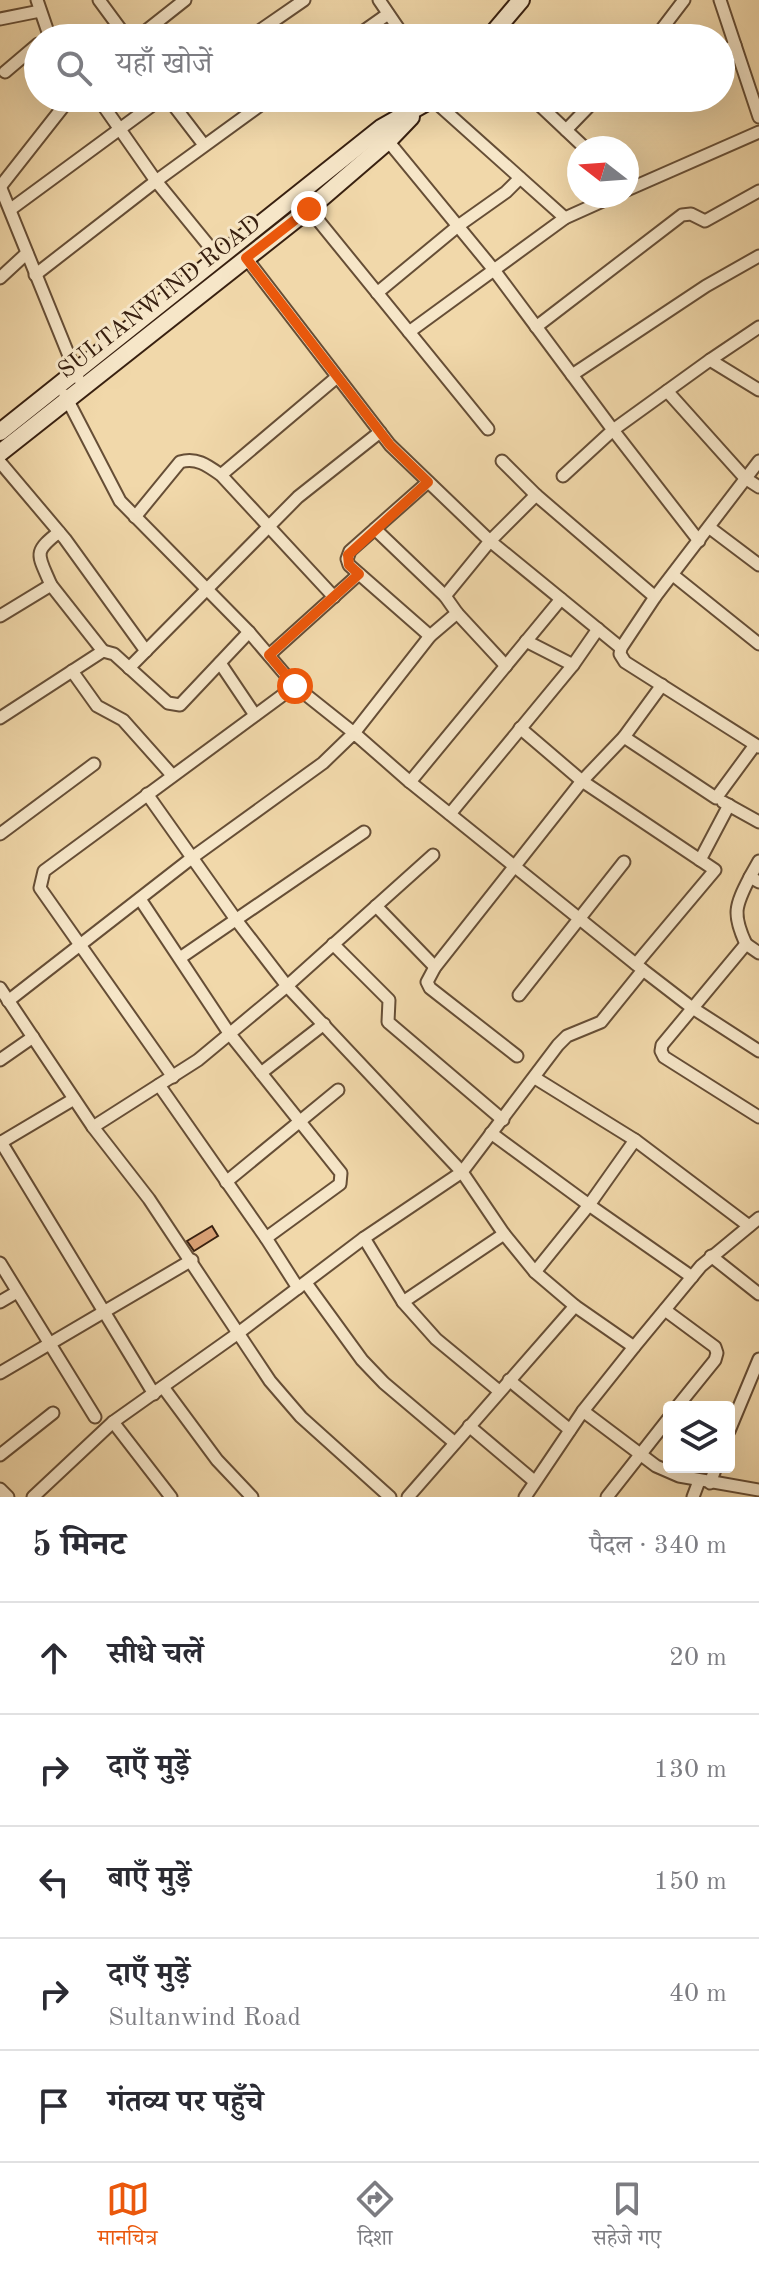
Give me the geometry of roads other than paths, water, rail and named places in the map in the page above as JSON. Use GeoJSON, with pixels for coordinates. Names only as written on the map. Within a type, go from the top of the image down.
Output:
{"type":"FeatureCollection","features":[{"type":"Feature","properties":{"kind":"main road"},"geometry":{"type":"LineString","coordinates":[[501,24],[521,0]]}},
{"type":"Feature","properties":{"kind":"main road"},"geometry":{"type":"LineString","coordinates":[[78,378],[218,257],[381,128],[413,112]]}},
{"type":"Feature","properties":{"kind":"main road","name":"SULTANWIND ROAD"},"geometry":{"type":"LineString","coordinates":[[0,453],[62,391],[309,209],[388,141],[415,112]]}},
{"type":"Feature","properties":{"kind":"main road"},"geometry":{"type":"LineString","coordinates":[[0,432],[62,391]]}},
{"type":"Feature","properties":{"kind":"street"},"geometry":{"type":"LineString","coordinates":[[99,0],[117,24]]}},
{"type":"Feature","properties":{"kind":"street"},"geometry":{"type":"LineString","coordinates":[[269,24],[304,0]]}},
{"type":"Feature","properties":{"kind":"street"},"geometry":{"type":"LineString","coordinates":[[379,0],[395,24]]}},
{"type":"Feature","properties":{"kind":"street"},"geometry":{"type":"LineString","coordinates":[[666,24],[684,0]]}},
{"type":"Feature","properties":{"kind":"street"},"geometry":{"type":"LineString","coordinates":[[720,0],[728,24]]}},
{"type":"Feature","properties":{"kind":"street"},"geometry":{"type":"LineString","coordinates":[[154,24],[180,2]]}},
{"type":"Feature","properties":{"kind":"street"},"geometry":{"type":"LineString","coordinates":[[0,19],[38,6]]}},
{"type":"Feature","properties":{"kind":"street"},"geometry":{"type":"LineString","coordinates":[[374,24],[388,14]]}},
{"type":"Feature","properties":{"kind":"street"},"geometry":{"type":"LineString","coordinates":[[735,45],[759,117]]}},
{"type":"Feature","properties":{"kind":"street"},"geometry":{"type":"LineString","coordinates":[[5,72],[24,56]]}},
{"type":"Feature","properties":{"kind":"street"},"geometry":{"type":"LineString","coordinates":[[59,112],[0,187],[78,378]]}},
{"type":"Feature","properties":{"kind":"street"},"geometry":{"type":"LineString","coordinates":[[108,112],[156,181],[218,257]]}},
{"type":"Feature","properties":{"kind":"street"},"geometry":{"type":"LineString","coordinates":[[11,209],[145,112]]}},
{"type":"Feature","properties":{"kind":"street"},"geometry":{"type":"LineString","coordinates":[[177,112],[204,145]]}},
{"type":"Feature","properties":{"kind":"street"},"geometry":{"type":"LineString","coordinates":[[35,275],[250,112]]}},
{"type":"Feature","properties":{"kind":"street"},"geometry":{"type":"LineString","coordinates":[[447,112],[565,218]]}},
{"type":"Feature","properties":{"kind":"street"},"geometry":{"type":"LineString","coordinates":[[547,112],[572,136]]}},
{"type":"Feature","properties":{"kind":"street"},"geometry":{"type":"LineString","coordinates":[[566,130],[583,112]]}},
{"type":"Feature","properties":{"kind":"street"},"geometry":{"type":"LineString","coordinates":[[639,184],[759,132]]}},
{"type":"Feature","properties":{"kind":"street"},"geometry":{"type":"LineString","coordinates":[[388,141],[494,270],[699,541]]}},
{"type":"Feature","properties":{"kind":"street"},"geometry":{"type":"LineString","coordinates":[[377,293],[520,178]]}},
{"type":"Feature","properties":{"kind":"street"},"geometry":{"type":"LineString","coordinates":[[536,327],[682,215],[691,214],[705,221],[759,191]]}},
{"type":"Feature","properties":{"kind":"street"},"geometry":{"type":"LineString","coordinates":[[409,332],[565,218],[587,208]]}},
{"type":"Feature","properties":{"kind":"street"},"geometry":{"type":"LineString","coordinates":[[309,209],[488,429]]}},
{"type":"Feature","properties":{"kind":"street"},"geometry":{"type":"LineString","coordinates":[[0,278],[27,253]]}},
{"type":"Feature","properties":{"kind":"street"},"geometry":{"type":"LineString","coordinates":[[572,375],[706,286],[759,256]]}},
{"type":"Feature","properties":{"kind":"street"},"geometry":{"type":"LineString","coordinates":[[246,258],[380,432],[428,482],[490,541],[621,648]]}},
{"type":"Feature","properties":{"kind":"street"},"geometry":{"type":"LineString","coordinates":[[563,476],[613,430],[759,327]]}},
{"type":"Feature","properties":{"kind":"street"},"geometry":{"type":"LineString","coordinates":[[710,360],[759,390]]}},
{"type":"Feature","properties":{"kind":"street"},"geometry":{"type":"LineString","coordinates":[[221,475],[337,377]]}},
{"type":"Feature","properties":{"kind":"street"},"geometry":{"type":"LineString","coordinates":[[62,391],[120,501],[249,632],[295,686],[640,967],[691,1007],[759,1051]]}},
{"type":"Feature","properties":{"kind":"street"},"geometry":{"type":"LineString","coordinates":[[667,391],[745,478],[759,487]]}},
{"type":"Feature","properties":{"kind":"street"},"geometry":{"type":"LineString","coordinates":[[129,668],[298,497],[380,432]]}},
{"type":"Feature","properties":{"kind":"street"},"geometry":{"type":"LineString","coordinates":[[135,517],[180,462],[189,459],[199,461],[221,475],[334,597]]}},
{"type":"Feature","properties":{"kind":"street"},"geometry":{"type":"LineString","coordinates":[[502,461],[536,495],[655,597]]}},
{"type":"Feature","properties":{"kind":"street"},"geometry":{"type":"LineString","coordinates":[[716,798],[757,746],[625,662],[621,658],[621,648],[655,597],[759,461]]}},
{"type":"Feature","properties":{"kind":"street"},"geometry":{"type":"LineString","coordinates":[[0,462],[59,532],[146,651]]}},
{"type":"Feature","properties":{"kind":"street"},"geometry":{"type":"LineString","coordinates":[[428,482],[348,555],[349,565],[430,636]]}},
{"type":"Feature","properties":{"kind":"street"},"geometry":{"type":"LineString","coordinates":[[445,596],[490,541],[536,495]]}},
{"type":"Feature","properties":{"kind":"street"},"geometry":{"type":"LineString","coordinates":[[710,528],[759,565]]}},
{"type":"Feature","properties":{"kind":"street"},"geometry":{"type":"LineString","coordinates":[[375,529],[445,596],[506,666]]}},
{"type":"Feature","properties":{"kind":"street"},"geometry":{"type":"LineString","coordinates":[[59,532],[41,546],[39,554],[51,585],[103,651],[114,654],[168,703],[180,705],[249,632]]}},
{"type":"Feature","properties":{"kind":"street"},"geometry":{"type":"LineString","coordinates":[[269,655],[359,574]]}},
{"type":"Feature","properties":{"kind":"street"},"geometry":{"type":"LineString","coordinates":[[673,575],[759,644]]}},
{"type":"Feature","properties":{"kind":"street"},"geometry":{"type":"LineString","coordinates":[[1,615],[51,585]]}},
{"type":"Feature","properties":{"kind":"street"},"geometry":{"type":"LineString","coordinates":[[410,782],[561,599]]}},
{"type":"Feature","properties":{"kind":"street"},"geometry":{"type":"LineString","coordinates":[[8,1001],[193,857],[323,763],[354,733],[430,636],[457,613]]}},
{"type":"Feature","properties":{"kind":"street"},"geometry":{"type":"LineString","coordinates":[[450,814],[573,665],[598,629]]}},
{"type":"Feature","properties":{"kind":"street"},"geometry":{"type":"LineString","coordinates":[[526,641],[573,665]]}},
{"type":"Feature","properties":{"kind":"street"},"geometry":{"type":"LineString","coordinates":[[0,718],[103,651]]}},
{"type":"Feature","properties":{"kind":"street"},"geometry":{"type":"LineString","coordinates":[[220,663],[255,715]]}},
{"type":"Feature","properties":{"kind":"street"},"geometry":{"type":"LineString","coordinates":[[72,671],[97,706],[123,720],[172,775]]}},
{"type":"Feature","properties":{"kind":"street"},"geometry":{"type":"LineString","coordinates":[[517,1056],[430,988],[427,982],[435,967],[582,781],[624,737],[662,685]]}},
{"type":"Feature","properties":{"kind":"street"},"geometry":{"type":"LineString","coordinates":[[173,1077],[40,888],[40,879],[44,871],[295,686]]}},
{"type":"Feature","properties":{"kind":"street"},"geometry":{"type":"LineString","coordinates":[[33,1497],[113,1422],[364,1238],[462,1172],[558,1045],[567,1036],[601,1022],[715,870],[582,781],[520,728]]}},
{"type":"Feature","properties":{"kind":"street"},"geometry":{"type":"LineString","coordinates":[[624,737],[716,798],[759,822]]}},
{"type":"Feature","properties":{"kind":"street"},"geometry":{"type":"LineString","coordinates":[[0,834],[94,764]]}},
{"type":"Feature","properties":{"kind":"street"},"geometry":{"type":"LineString","coordinates":[[147,794],[287,986],[462,1172],[504,1234],[535,1272],[575,1306],[634,1347]]}},
{"type":"Feature","properties":{"kind":"street"},"geometry":{"type":"LineString","coordinates":[[700,860],[729,805]]}},
{"type":"Feature","properties":{"kind":"street"},"geometry":{"type":"LineString","coordinates":[[180,958],[364,832]]}},
{"type":"Feature","properties":{"kind":"street"},"geometry":{"type":"LineString","coordinates":[[93,1127],[198,1060],[287,986],[433,855]]}},
{"type":"Feature","properties":{"kind":"street"},"geometry":{"type":"LineString","coordinates":[[759,861],[754,880],[737,901],[735,913],[746,944],[759,953]]}},
{"type":"Feature","properties":{"kind":"street"},"geometry":{"type":"LineString","coordinates":[[519,995],[624,862]]}},
{"type":"Feature","properties":{"kind":"street"},"geometry":{"type":"LineString","coordinates":[[140,899],[229,1033],[343,1178],[340,1184],[266,1238]]}},
{"type":"Feature","properties":{"kind":"street"},"geometry":{"type":"LineString","coordinates":[[376,906],[435,967]]}},
{"type":"Feature","properties":{"kind":"street"},"geometry":{"type":"LineString","coordinates":[[333,944],[389,1000],[388,1022],[503,1120]]}},
{"type":"Feature","properties":{"kind":"street"},"geometry":{"type":"LineString","coordinates":[[746,944],[691,1007],[662,1045],[661,1051],[664,1057],[759,1117]]}},
{"type":"Feature","properties":{"kind":"street"},"geometry":{"type":"LineString","coordinates":[[0,988],[93,1127],[192,1260],[270,1381],[301,1417],[390,1497]]}},
{"type":"Feature","properties":{"kind":"street"},"geometry":{"type":"LineString","coordinates":[[261,1073],[324,1024]]}},
{"type":"Feature","properties":{"kind":"street"},"geometry":{"type":"LineString","coordinates":[[0,1060],[33,1037]]}},
{"type":"Feature","properties":{"kind":"street"},"geometry":{"type":"LineString","coordinates":[[525,1497],[583,1411],[692,1277],[711,1256],[754,1222],[635,1140],[535,1078]]}},
{"type":"Feature","properties":{"kind":"street"},"geometry":{"type":"LineString","coordinates":[[159,1085],[266,1238],[362,1360],[384,1383],[455,1443]]}},
{"type":"Feature","properties":{"kind":"street"},"geometry":{"type":"LineString","coordinates":[[226,1182],[338,1090]]}},
{"type":"Feature","properties":{"kind":"street"},"geometry":{"type":"LineString","coordinates":[[74,1099],[0,1142],[103,1313],[158,1390],[252,1497]]}},
{"type":"Feature","properties":{"kind":"street"},"geometry":{"type":"LineString","coordinates":[[491,1133],[692,1277]]}},
{"type":"Feature","properties":{"kind":"street"},"geometry":{"type":"LineString","coordinates":[[535,1272],[589,1205],[635,1140]]}},
{"type":"Feature","properties":{"kind":"street"},"geometry":{"type":"LineString","coordinates":[[403,1302],[504,1234]]}},
{"type":"Feature","properties":{"kind":"street"},"geometry":{"type":"LineString","coordinates":[[364,1238],[403,1302],[436,1339],[499,1391]]}},
{"type":"Feature","properties":{"kind":"street"},"geometry":{"type":"LineString","coordinates":[[711,1256],[759,1294]]}},
{"type":"Feature","properties":{"kind":"street"},"geometry":{"type":"LineString","coordinates":[[0,1373],[192,1260]]}},
{"type":"Feature","properties":{"kind":"street"},"geometry":{"type":"LineString","coordinates":[[0,1263],[95,1417]]}},
{"type":"Feature","properties":{"kind":"street"},"geometry":{"type":"LineString","coordinates":[[0,1302],[17,1292]]}},
{"type":"Feature","properties":{"kind":"street"},"geometry":{"type":"LineString","coordinates":[[408,1497],[575,1306]]}},
{"type":"Feature","properties":{"kind":"street"},"geometry":{"type":"LineString","coordinates":[[665,1310],[715,1347],[717,1353],[715,1360],[682,1401]]}},
{"type":"Feature","properties":{"kind":"street"},"geometry":{"type":"LineString","coordinates":[[735,1417],[759,1359]]}},
{"type":"Feature","properties":{"kind":"street"},"geometry":{"type":"LineString","coordinates":[[509,1380],[570,1430]]}},
{"type":"Feature","properties":{"kind":"street"},"geometry":{"type":"LineString","coordinates":[[583,1411],[656,1466],[679,1476],[759,1490]]}},
{"type":"Feature","properties":{"kind":"street"},"geometry":{"type":"LineString","coordinates":[[0,1455],[53,1413]]}},
{"type":"Feature","properties":{"kind":"street"},"geometry":{"type":"LineString","coordinates":[[113,1422],[171,1497]]}},
{"type":"Feature","properties":{"kind":"street"},"geometry":{"type":"LineString","coordinates":[[469,1426],[534,1481]]}},
{"type":"Feature","properties":{"kind":"street"},"geometry":{"type":"LineString","coordinates":[[607,1497],[663,1426]]}},
{"type":"Feature","properties":{"kind":"street"},"geometry":{"type":"LineString","coordinates":[[693,1497],[712,1473]]}},
{"type":"Feature","properties":{"kind":"street"},"geometry":{"type":"LineString","coordinates":[[0,1489],[8,1497]]}}]}
